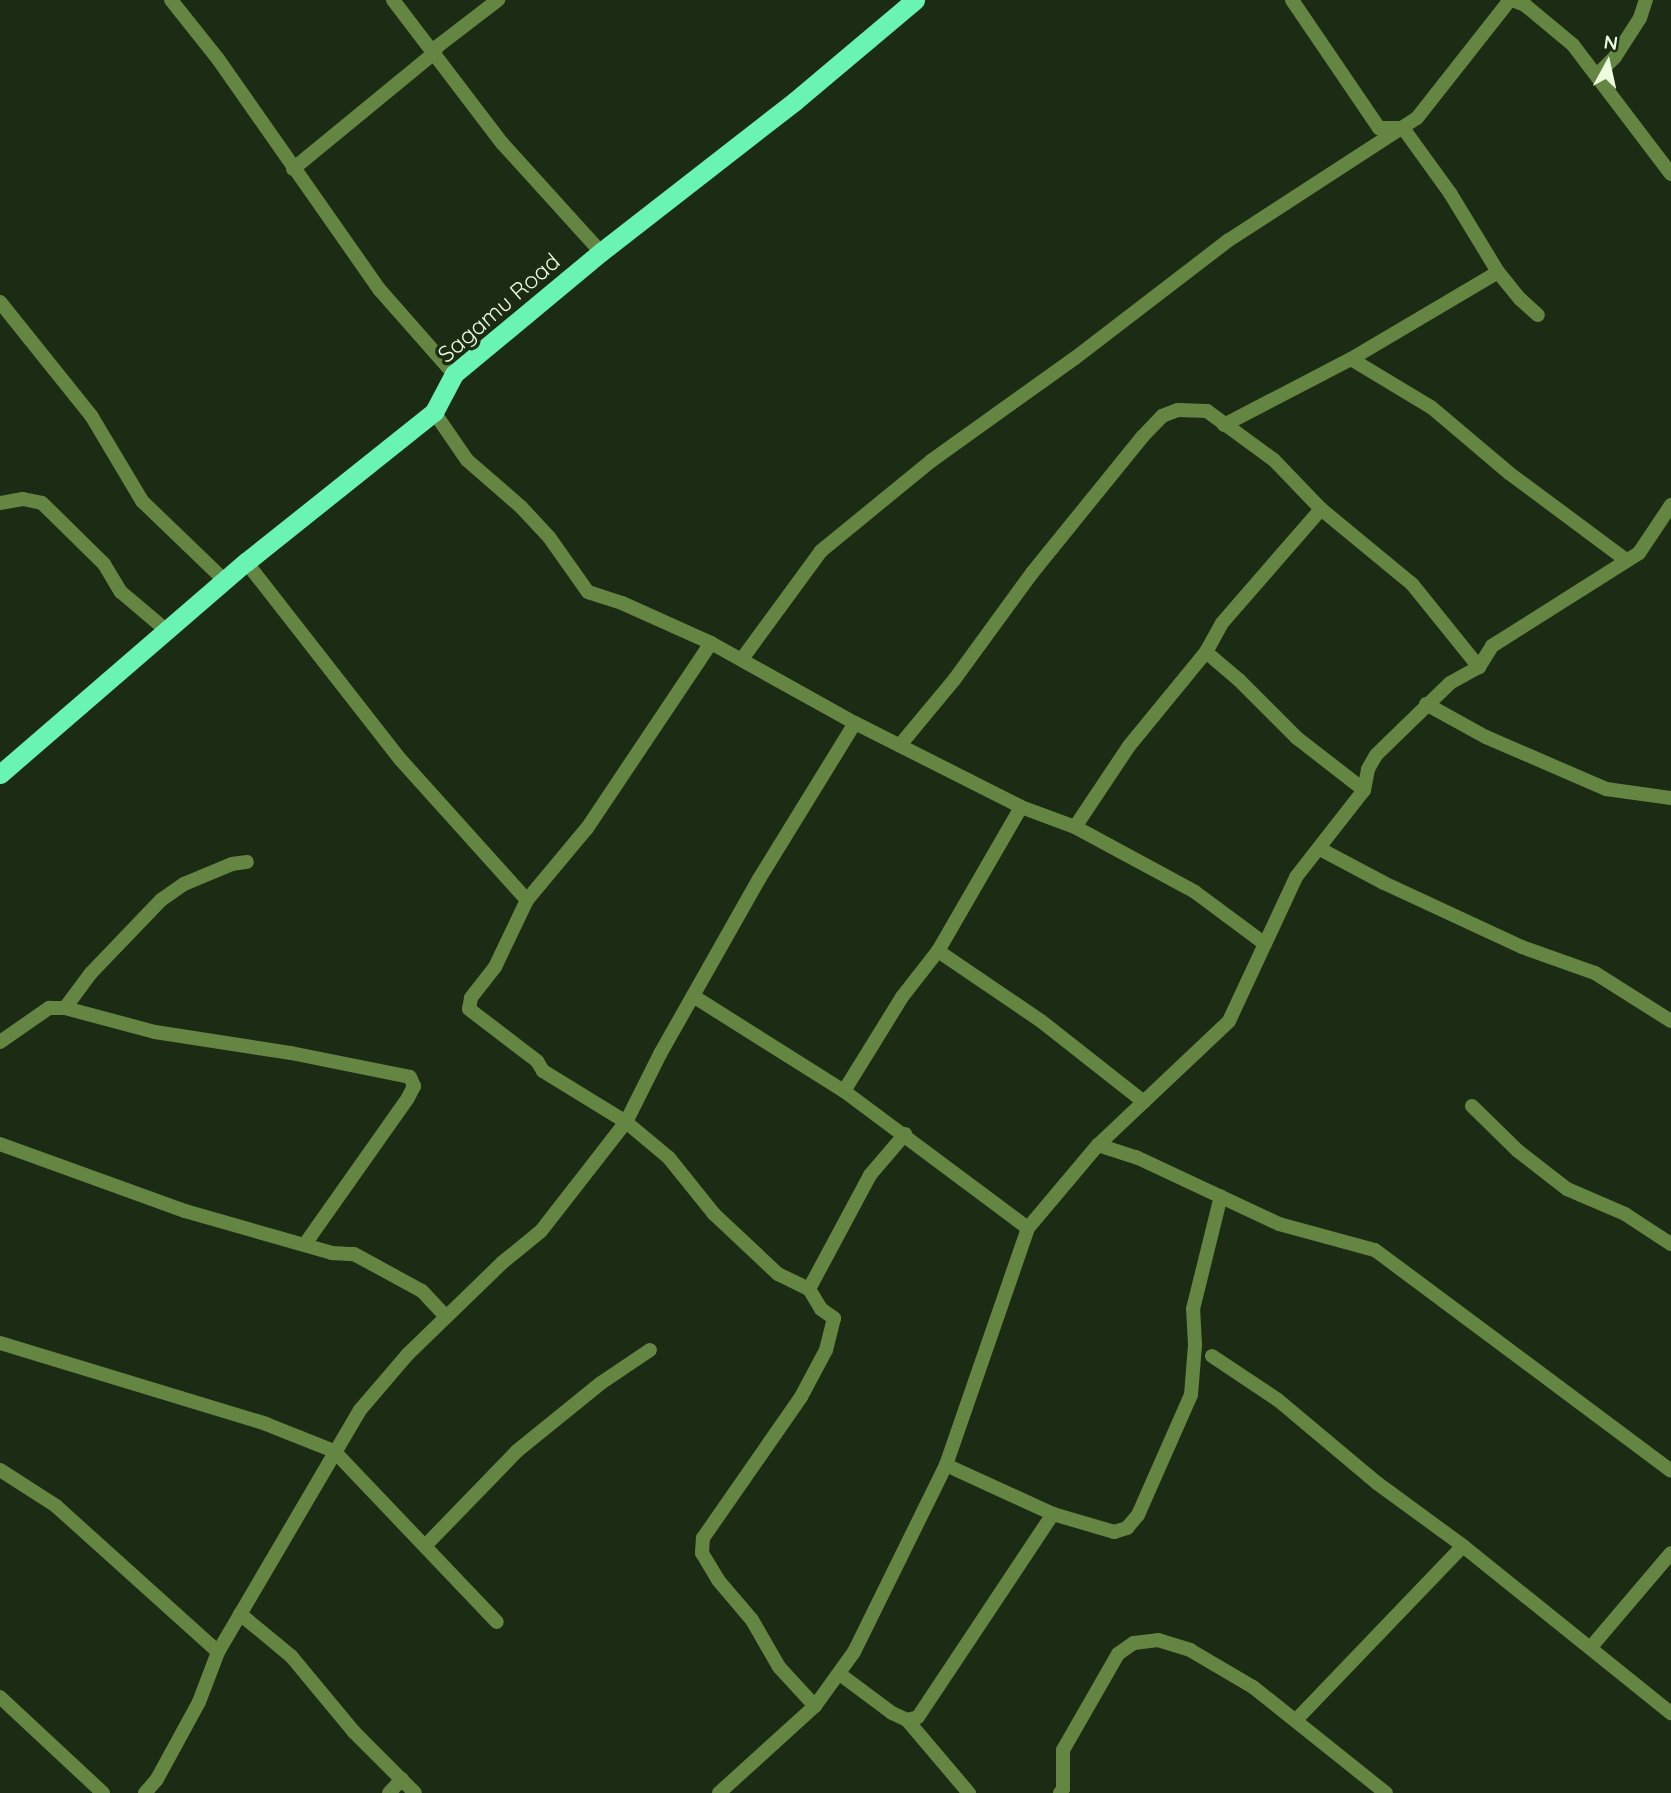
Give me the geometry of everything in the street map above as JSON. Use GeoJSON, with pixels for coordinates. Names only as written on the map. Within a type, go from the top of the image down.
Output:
{"type":"FeatureCollection","features":[{"type":"Feature","properties":{"kind":"highway","name":"Sagamu Road"},"geometry":{"type":"LineString","coordinates":[[0,774],[246,562],[434,412],[454,374],[601,252],[795,101],[915,0]]}},
{"type":"Feature","properties":{"kind":"street"},"geometry":{"type":"LineString","coordinates":[[171,0],[218,59],[379,289],[454,374]]}},
{"type":"Feature","properties":{"kind":"street"},"geometry":{"type":"LineString","coordinates":[[393,0],[502,143],[601,252]]}},
{"type":"Feature","properties":{"kind":"street"},"geometry":{"type":"LineString","coordinates":[[293,169],[433,54],[438,46],[498,0]]}},
{"type":"Feature","properties":{"kind":"street"},"geometry":{"type":"LineString","coordinates":[[1292,0],[1379,128],[1403,128]]}},
{"type":"Feature","properties":{"kind":"street"},"geometry":{"type":"LineString","coordinates":[[742,659],[821,551],[882,499],[1229,240],[1417,118],[1511,0],[1525,5],[1573,45],[1671,174]]}},
{"type":"Feature","properties":{"kind":"street"},"geometry":{"type":"LineString","coordinates":[[1597,75],[1615,57],[1640,18],[1646,0]]}},
{"type":"Feature","properties":{"kind":"street"},"geometry":{"type":"LineString","coordinates":[[1403,128],[1450,193],[1498,272],[1520,299],[1538,315]]}},
{"type":"Feature","properties":{"kind":"street"},"geometry":{"type":"LineString","coordinates":[[1224,425],[1351,359],[1498,272]]}},
{"type":"Feature","properties":{"kind":"street"},"geometry":{"type":"LineString","coordinates":[[0,302],[6,317],[92,417],[142,501],[225,581]]}},
{"type":"Feature","properties":{"kind":"street"},"geometry":{"type":"LineString","coordinates":[[1351,359],[1431,407],[1509,473],[1626,560]]}},
{"type":"Feature","properties":{"kind":"street"},"geometry":{"type":"LineString","coordinates":[[901,745],[954,680],[1032,573],[1143,436],[1162,416],[1178,410],[1207,411],[1274,460],[1321,509],[1412,584],[1479,667]]}},
{"type":"Feature","properties":{"kind":"street"},"geometry":{"type":"LineString","coordinates":[[434,412],[467,460],[521,506],[549,537],[588,592],[622,603],[711,643],[855,723],[1021,807],[1075,827],[1195,892],[1265,944]]}},
{"type":"Feature","properties":{"kind":"street"},"geometry":{"type":"LineString","coordinates":[[0,503],[23,499],[43,503],[104,564],[121,592],[166,629]]}},
{"type":"Feature","properties":{"kind":"street"},"geometry":{"type":"LineString","coordinates":[[719,1793],[815,1706],[841,1675],[891,1581],[946,1465],[1028,1228],[1098,1145],[1228,1021],[1296,877],[1364,790],[1368,769],[1376,755],[1450,682],[1479,667],[1492,646],[1639,553],[1671,505]]}},
{"type":"Feature","properties":{"kind":"street"},"geometry":{"type":"LineString","coordinates":[[1075,827],[1129,746],[1206,652],[1222,623],[1321,509]]}},
{"type":"Feature","properties":{"kind":"street"},"geometry":{"type":"LineString","coordinates":[[246,562],[324,657],[400,759],[527,900]]}},
{"type":"Feature","properties":{"kind":"street"},"geometry":{"type":"LineString","coordinates":[[711,643],[587,828],[527,900],[495,967],[471,999],[469,1009],[537,1061],[543,1071],[626,1122],[669,1158],[714,1214],[778,1274],[809,1289],[821,1309],[834,1318],[826,1350],[801,1397],[703,1538],[702,1553],[718,1580],[752,1620],[779,1667],[815,1706]]}},
{"type":"Feature","properties":{"kind":"street"},"geometry":{"type":"LineString","coordinates":[[1206,652],[1239,680],[1297,738],[1364,790]]}},
{"type":"Feature","properties":{"kind":"street"},"geometry":{"type":"LineString","coordinates":[[1426,704],[1486,737],[1606,789],[1671,798]]}},
{"type":"Feature","properties":{"kind":"street"},"geometry":{"type":"LineString","coordinates":[[145,1793],[157,1779],[199,1702],[218,1652],[360,1410],[408,1354],[503,1262],[541,1231],[626,1122],[660,1054],[760,879],[855,723]]}},
{"type":"Feature","properties":{"kind":"street"},"geometry":{"type":"LineString","coordinates":[[844,1091],[902,997],[938,951],[1021,807]]}},
{"type":"Feature","properties":{"kind":"street"},"geometry":{"type":"LineString","coordinates":[[1320,849],[1359,871],[1522,947],[1595,973],[1671,1021]]}},
{"type":"Feature","properties":{"kind":"street"},"geometry":{"type":"LineString","coordinates":[[65,1007],[91,972],[161,900],[184,884],[232,864],[247,862]]}},
{"type":"Feature","properties":{"kind":"street"},"geometry":{"type":"LineString","coordinates":[[938,951],[1041,1021],[1143,1102]]}},
{"type":"Feature","properties":{"kind":"street"},"geometry":{"type":"LineString","coordinates":[[694,996],[844,1091],[1028,1228]]}},
{"type":"Feature","properties":{"kind":"street"},"geometry":{"type":"LineString","coordinates":[[0,1042],[49,1008],[65,1007],[155,1032],[316,1058],[410,1077],[414,1086],[408,1098],[305,1244]]}},
{"type":"Feature","properties":{"kind":"street"},"geometry":{"type":"LineString","coordinates":[[1472,1107],[1518,1151],[1567,1189],[1625,1214],[1671,1244]]}},
{"type":"Feature","properties":{"kind":"street"},"geometry":{"type":"LineString","coordinates":[[809,1289],[870,1175],[905,1134]]}},
{"type":"Feature","properties":{"kind":"street"},"geometry":{"type":"LineString","coordinates":[[0,1144],[186,1211],[332,1253],[354,1254],[422,1291],[446,1317]]}},
{"type":"Feature","properties":{"kind":"street"},"geometry":{"type":"LineString","coordinates":[[1098,1145],[1136,1157],[1279,1224],[1375,1250],[1671,1471]]}},
{"type":"Feature","properties":{"kind":"street"},"geometry":{"type":"LineString","coordinates":[[946,1465],[1054,1514],[1114,1532],[1127,1528],[1138,1515],[1191,1395],[1193,1309],[1221,1196]]}},
{"type":"Feature","properties":{"kind":"street"},"geometry":{"type":"LineString","coordinates":[[0,1343],[266,1424],[334,1451],[497,1622]]}},
{"type":"Feature","properties":{"kind":"street"},"geometry":{"type":"LineString","coordinates":[[426,1545],[517,1451],[601,1383],[650,1350]]}},
{"type":"Feature","properties":{"kind":"street"},"geometry":{"type":"LineString","coordinates":[[1212,1356],[1278,1400],[1377,1483],[1463,1546],[1671,1713]]}},
{"type":"Feature","properties":{"kind":"street"},"geometry":{"type":"LineString","coordinates":[[2,1475],[56,1506],[218,1652]]}},
{"type":"Feature","properties":{"kind":"street"},"geometry":{"type":"LineString","coordinates":[[907,1720],[918,1717],[1054,1514]]}},
{"type":"Feature","properties":{"kind":"street"},"geometry":{"type":"LineString","coordinates":[[1296,1720],[1463,1546]]}},
{"type":"Feature","properties":{"kind":"street"},"geometry":{"type":"LineString","coordinates":[[1591,1647],[1671,1553]]}},
{"type":"Feature","properties":{"kind":"street"},"geometry":{"type":"LineString","coordinates":[[240,1614],[290,1656],[354,1732],[415,1793]]}},
{"type":"Feature","properties":{"kind":"street"},"geometry":{"type":"LineString","coordinates":[[1064,1792],[1063,1750],[1118,1654],[1134,1643],[1158,1640],[1190,1650],[1254,1687],[1386,1793]]}},
{"type":"Feature","properties":{"kind":"street"},"geometry":{"type":"LineString","coordinates":[[841,1675],[892,1713],[907,1720],[969,1793]]}},
{"type":"Feature","properties":{"kind":"street"},"geometry":{"type":"LineString","coordinates":[[0,1697],[103,1793]]}},
{"type":"Feature","properties":{"kind":"street"},"geometry":{"type":"LineString","coordinates":[[157,1779],[165,1793]]}},
{"type":"Feature","properties":{"kind":"street"},"geometry":{"type":"LineString","coordinates":[[389,1793],[402,1779]]}}]}
